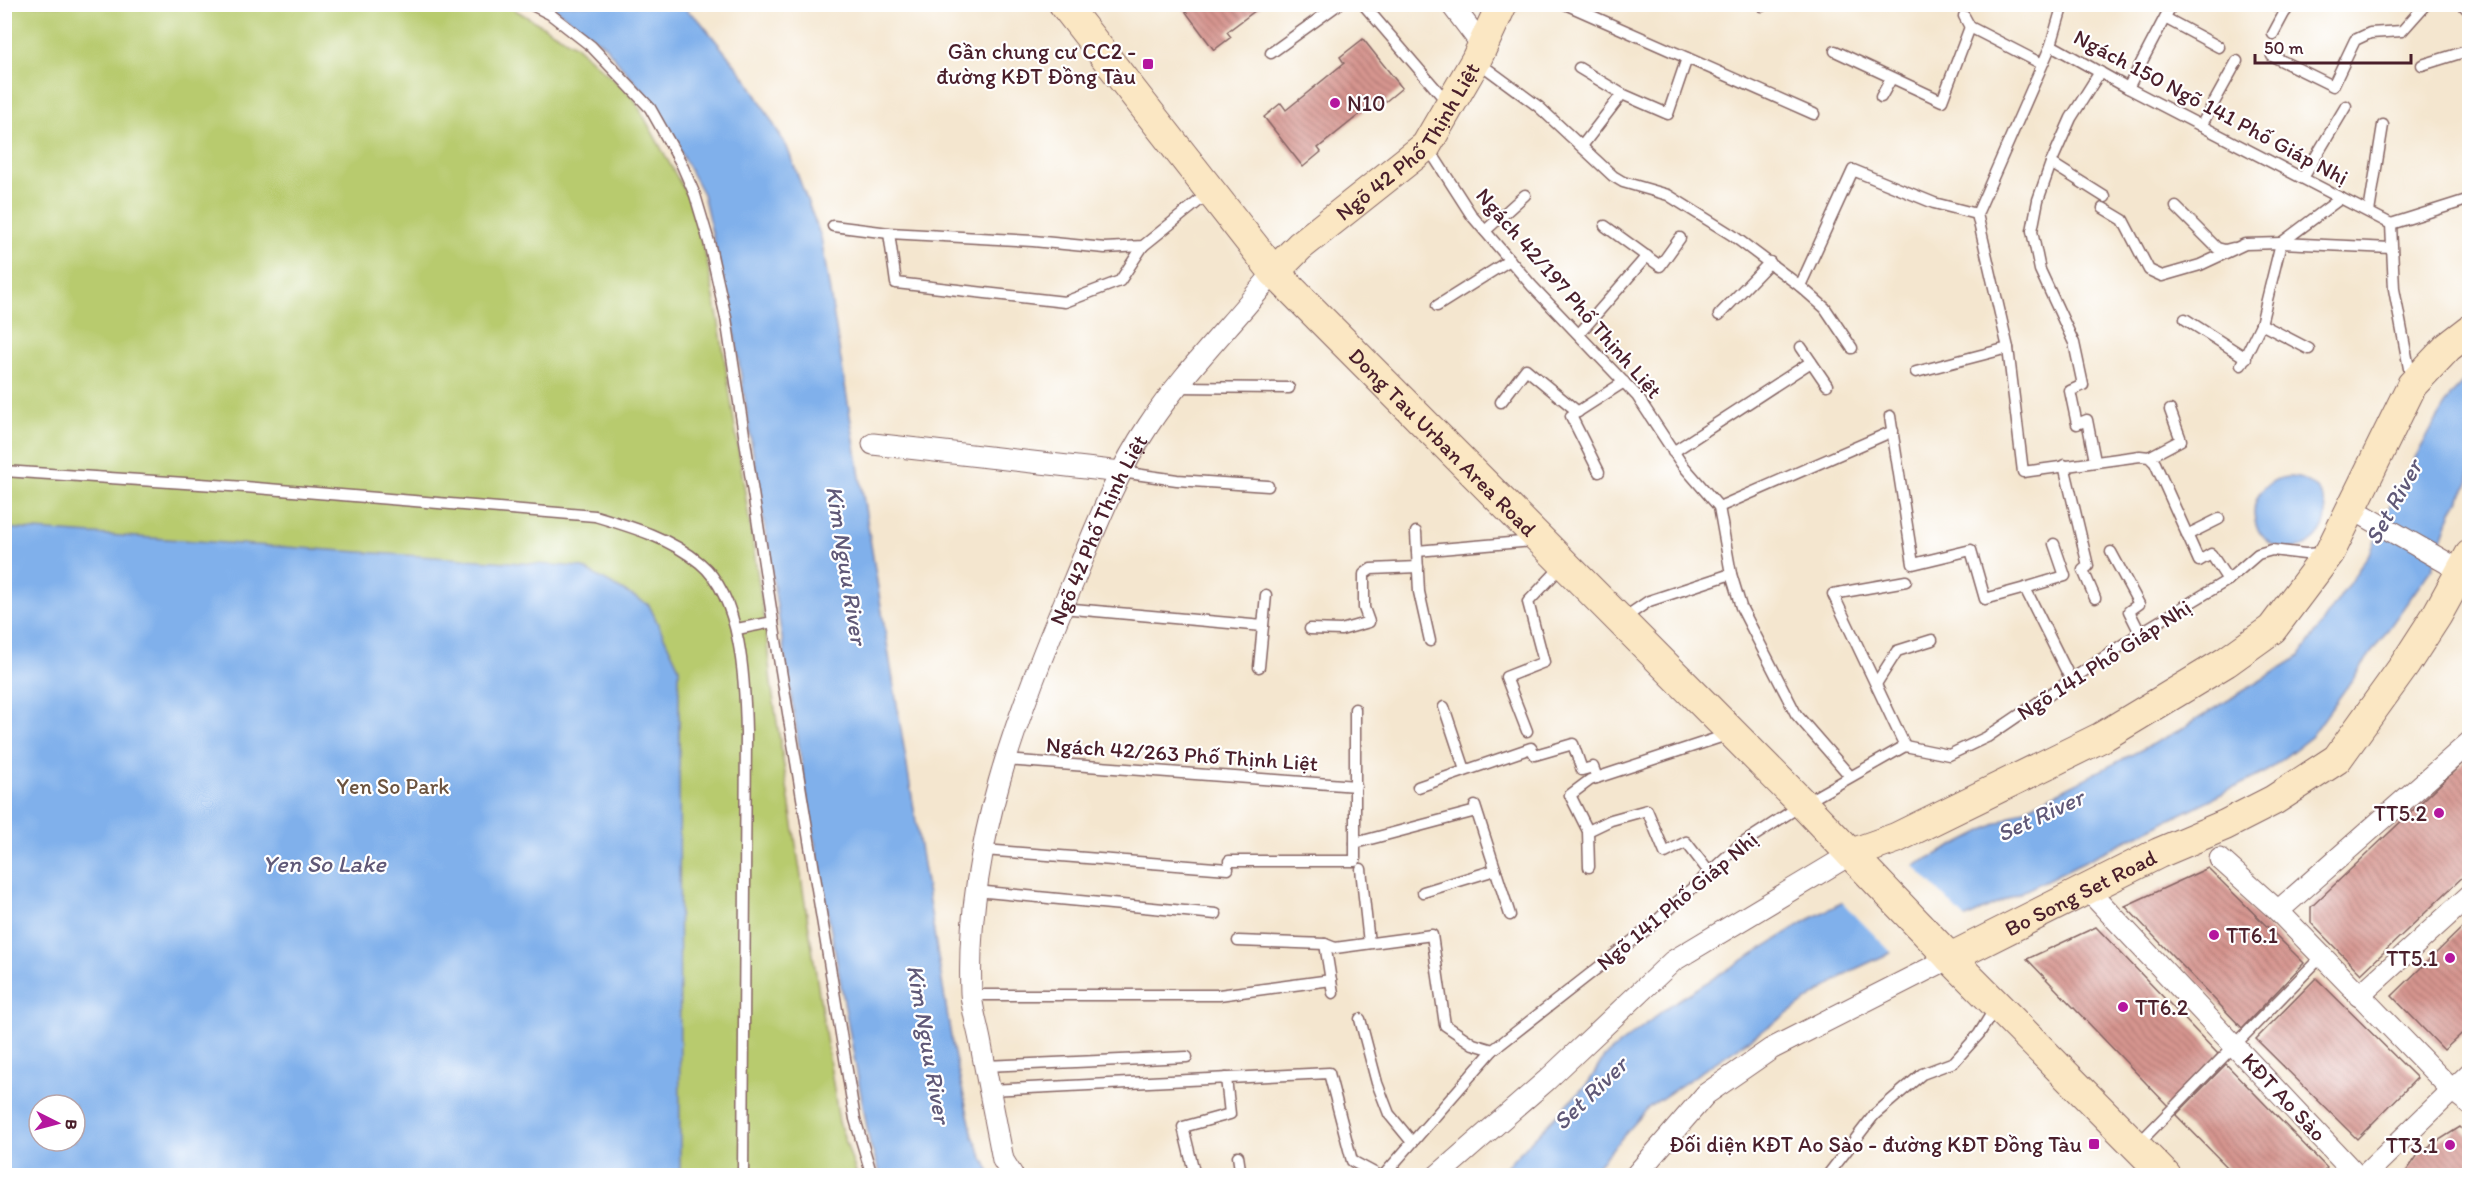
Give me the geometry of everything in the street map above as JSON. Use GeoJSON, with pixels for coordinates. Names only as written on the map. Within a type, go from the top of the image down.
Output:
{"type":"FeatureCollection","features":[{"type":"Feature","properties":{"kind":"street"},"geometry":{"type":"LineString","coordinates":[[1451,4],[1479,52]]}},
{"type":"Feature","properties":{"kind":"street","name":"Ngõ 42 Phố Thịnh Liệt"},"geometry":{"type":"LineString","coordinates":[[1013,1176],[1003,1160],[971,995],[972,929],[976,891],[1005,760],[1062,608],[1113,484],[1147,427],[1176,387],[1274,272],[1300,246],[1426,146],[1479,52],[1502,4]]}},
{"type":"Feature","properties":{"kind":"street","name":"Dong Tau Urban Area Road"},"geometry":{"type":"LineString","coordinates":[[1073,8],[1210,192],[1274,272],[1803,804],[1945,953]]}},
{"type":"Feature","properties":{"kind":"street"},"geometry":{"type":"LineString","coordinates":[[1851,854],[1896,838],[2102,737],[2226,662],[2272,629],[2330,552],[2363,515],[2412,385],[2448,347],[2469,330]]}},
{"type":"Feature","properties":{"kind":"street"},"geometry":{"type":"LineString","coordinates":[[873,444],[1121,472]]}},
{"type":"Feature","properties":{"kind":"street"},"geometry":{"type":"LineString","coordinates":[[2363,515],[2456,562]]}},
{"type":"Feature","properties":{"kind":"street","name":"Bo Song Set Road"},"geometry":{"type":"LineString","coordinates":[[1635,1176],[1706,1094],[1771,1049],[1945,953],[2088,890],[2274,800],[2337,759],[2409,658],[2456,562]]}},
{"type":"Feature","properties":{"kind":"street"},"geometry":{"type":"LineString","coordinates":[[2278,911],[2469,742]]}},
{"type":"Feature","properties":{"kind":"street","name":"Ngõ 141 Phố Giáp Nhị"},"geometry":{"type":"LineString","coordinates":[[1437,1176],[1547,1080],[1673,962],[1851,854]]}},
{"type":"Feature","properties":{"kind":"street"},"geometry":{"type":"LineString","coordinates":[[2220,859],[2278,911],[2452,1090],[2469,1104]]}},
{"type":"Feature","properties":{"kind":"street","name":"KĐT Ao Sào"},"geometry":{"type":"LineString","coordinates":[[2088,890],[2357,1176]]}},
{"type":"Feature","properties":{"kind":"street"},"geometry":{"type":"LineString","coordinates":[[2359,996],[2469,895]]}},
{"type":"Feature","properties":{"kind":"street"},"geometry":{"type":"LineString","coordinates":[[1945,953],[2166,1176]]}},
{"type":"Feature","properties":{"kind":"street"},"geometry":{"type":"LineString","coordinates":[[2364,1176],[2469,1072]]}},
{"type":"Feature","properties":{"kind":"lane"},"geometry":{"type":"LineString","coordinates":[[530,4],[550,14],[591,46],[650,108],[681,163],[695,195],[709,242],[726,318],[773,622],[855,1119],[872,1176]]}},
{"type":"Feature","properties":{"kind":"lane"},"geometry":{"type":"LineString","coordinates":[[1271,53],[1339,4]]}},
{"type":"Feature","properties":{"kind":"lane"},"geometry":{"type":"LineString","coordinates":[[1363,4],[1450,104]]}},
{"type":"Feature","properties":{"kind":"lane"},"geometry":{"type":"LineString","coordinates":[[1564,4],[1814,114]]}},
{"type":"Feature","properties":{"kind":"lane","name":"Ngách 150 Ngõ 141 Phố Giáp Nhị"},"geometry":{"type":"LineString","coordinates":[[2063,4],[2051,45],[2128,88],[2391,224]]}},
{"type":"Feature","properties":{"kind":"lane"},"geometry":{"type":"LineString","coordinates":[[2128,88],[2172,4]]}},
{"type":"Feature","properties":{"kind":"lane"},"geometry":{"type":"LineString","coordinates":[[2273,4],[2287,8],[2273,34]]}},
{"type":"Feature","properties":{"kind":"lane"},"geometry":{"type":"LineString","coordinates":[[2272,56],[2333,86],[2355,40],[2370,33],[2402,31],[2426,4]]}},
{"type":"Feature","properties":{"kind":"lane"},"geometry":{"type":"LineString","coordinates":[[2462,4],[2469,12]]}},
{"type":"Feature","properties":{"kind":"lane"},"geometry":{"type":"LineString","coordinates":[[1964,16],[1970,27],[2042,64]]}},
{"type":"Feature","properties":{"kind":"lane"},"geometry":{"type":"LineString","coordinates":[[2165,18],[2219,47]]}},
{"type":"Feature","properties":{"kind":"lane"},"geometry":{"type":"LineString","coordinates":[[1834,51],[1942,102],[1970,27]]}},
{"type":"Feature","properties":{"kind":"lane"},"geometry":{"type":"LineString","coordinates":[[2051,45],[1977,214],[2008,348],[2023,472],[2095,461],[2149,457],[2181,440],[2170,410]]}},
{"type":"Feature","properties":{"kind":"lane"},"geometry":{"type":"LineString","coordinates":[[2422,65],[2469,50]]}},
{"type":"Feature","properties":{"kind":"lane"},"geometry":{"type":"LineString","coordinates":[[1479,52],[1614,176],[1623,182],[1668,195],[1770,262],[1825,308],[1852,348]]}},
{"type":"Feature","properties":{"kind":"lane"},"geometry":{"type":"LineString","coordinates":[[1579,68],[1622,94],[1668,114],[1687,58]]}},
{"type":"Feature","properties":{"kind":"lane"},"geometry":{"type":"LineString","coordinates":[[2201,126],[2237,61]]}},
{"type":"Feature","properties":{"kind":"lane"},"geometry":{"type":"LineString","coordinates":[[2095,461],[2087,420],[2077,423],[2070,391],[2083,385],[2074,344],[2040,270],[2032,231],[2038,200],[2051,164],[2071,118],[2100,72]]}},
{"type":"Feature","properties":{"kind":"lane"},"geometry":{"type":"LineString","coordinates":[[1881,97],[1891,79]]}},
{"type":"Feature","properties":{"kind":"lane"},"geometry":{"type":"LineString","coordinates":[[1582,146],[1622,94]]}},
{"type":"Feature","properties":{"kind":"lane"},"geometry":{"type":"LineString","coordinates":[[2303,178],[2346,106]]}},
{"type":"Feature","properties":{"kind":"lane"},"geometry":{"type":"LineString","coordinates":[[2369,212],[2383,125]]}},
{"type":"Feature","properties":{"kind":"lane","name":"Ngách 42/197 Phố Thịnh Liệt"},"geometry":{"type":"LineString","coordinates":[[1426,146],[1472,216],[1510,261],[1637,396],[1673,452],[1719,507],[1731,574],[1741,608],[1796,714],[1850,776]]}},
{"type":"Feature","properties":{"kind":"lane"},"geometry":{"type":"LineString","coordinates":[[2051,164],[2123,220],[2149,270],[2162,276],[2200,265],[2245,244]]}},
{"type":"Feature","properties":{"kind":"lane"},"geometry":{"type":"LineString","coordinates":[[1800,286],[1853,170],[1934,202],[1977,214]]}},
{"type":"Feature","properties":{"kind":"lane"},"geometry":{"type":"LineString","coordinates":[[889,233],[896,283],[1065,303],[1120,281],[1143,246],[1210,192]]}},
{"type":"Feature","properties":{"kind":"lane"},"geometry":{"type":"LineString","coordinates":[[1485,231],[1525,195]]}},
{"type":"Feature","properties":{"kind":"lane"},"geometry":{"type":"LineString","coordinates":[[2185,319],[2244,361],[2261,324],[2281,243],[2342,198]]}},
{"type":"Feature","properties":{"kind":"lane"},"geometry":{"type":"LineString","coordinates":[[2412,385],[2394,289],[2391,224],[2469,199]]}},
{"type":"Feature","properties":{"kind":"lane"},"geometry":{"type":"LineString","coordinates":[[2176,207],[2217,248],[2225,250],[2245,244],[2281,243],[2391,248]]}},
{"type":"Feature","properties":{"kind":"lane"},"geometry":{"type":"LineString","coordinates":[[833,226],[889,233],[1033,241],[1105,249],[1143,246]]}},
{"type":"Feature","properties":{"kind":"lane"},"geometry":{"type":"LineString","coordinates":[[1605,226],[1660,266],[1680,238]]}},
{"type":"Feature","properties":{"kind":"lane"},"geometry":{"type":"LineString","coordinates":[[1579,334],[1647,256]]}},
{"type":"Feature","properties":{"kind":"lane"},"geometry":{"type":"LineString","coordinates":[[1437,306],[1510,261]]}},
{"type":"Feature","properties":{"kind":"lane"},"geometry":{"type":"LineString","coordinates":[[1719,315],[1770,262]]}},
{"type":"Feature","properties":{"kind":"lane"},"geometry":{"type":"LineString","coordinates":[[2261,324],[2309,349]]}},
{"type":"Feature","properties":{"kind":"lane"},"geometry":{"type":"LineString","coordinates":[[1801,347],[1827,385]]}},
{"type":"Feature","properties":{"kind":"lane"},"geometry":{"type":"LineString","coordinates":[[1916,372],[2008,348]]}},
{"type":"Feature","properties":{"kind":"lane"},"geometry":{"type":"LineString","coordinates":[[1673,452],[1811,362]]}},
{"type":"Feature","properties":{"kind":"lane"},"geometry":{"type":"LineString","coordinates":[[1501,402],[1526,369],[1578,412]]}},
{"type":"Feature","properties":{"kind":"lane"},"geometry":{"type":"LineString","coordinates":[[1599,471],[1571,416],[1624,382]]}},
{"type":"Feature","properties":{"kind":"lane"},"geometry":{"type":"LineString","coordinates":[[1176,387],[1289,387]]}},
{"type":"Feature","properties":{"kind":"lane"},"geometry":{"type":"LineString","coordinates":[[1890,417],[1913,564],[1971,550],[1985,599],[2065,576],[2054,544]]}},
{"type":"Feature","properties":{"kind":"lane"},"geometry":{"type":"LineString","coordinates":[[1719,507],[1893,431]]}},
{"type":"Feature","properties":{"kind":"lane"},"geometry":{"type":"LineString","coordinates":[[2149,457],[2155,463],[2199,561],[2211,554],[2229,580]]}},
{"type":"Feature","properties":{"kind":"lane"},"geometry":{"type":"LineString","coordinates":[[2064,465],[2088,567],[2083,570],[2095,598]]}},
{"type":"Feature","properties":{"kind":"lane"},"geometry":{"type":"LineString","coordinates":[[4,471],[245,487],[595,516],[638,529],[677,547],[702,564],[718,584],[737,629],[745,682],[747,733],[743,1176]]}},
{"type":"Feature","properties":{"kind":"lane"},"geometry":{"type":"LineString","coordinates":[[1121,472],[1177,480],[1268,486]]}},
{"type":"Feature","properties":{"kind":"lane"},"geometry":{"type":"LineString","coordinates":[[2187,535],[2219,519]]}},
{"type":"Feature","properties":{"kind":"lane"},"geometry":{"type":"LineString","coordinates":[[1416,532],[1419,592],[1430,641]]}},
{"type":"Feature","properties":{"kind":"lane"},"geometry":{"type":"LineString","coordinates":[[1417,551],[1539,540]]}},
{"type":"Feature","properties":{"kind":"lane","name":"Ngõ 141 Phố Giáp Nhị"},"geometry":{"type":"LineString","coordinates":[[1381,1176],[1493,1050],[1650,927],[1737,846],[1850,776],[1905,746],[1949,755],[1987,737],[2072,682],[2140,633],[2229,580],[2258,554],[2272,550],[2305,555],[2330,552]]}},
{"type":"Feature","properties":{"kind":"lane"},"geometry":{"type":"LineString","coordinates":[[2111,552],[2139,604],[2129,611],[2140,633]]}},
{"type":"Feature","properties":{"kind":"lane"},"geometry":{"type":"LineString","coordinates":[[1527,731],[1506,677],[1544,662],[1528,602],[1564,565]]}},
{"type":"Feature","properties":{"kind":"lane"},"geometry":{"type":"LineString","coordinates":[[1310,630],[1341,630],[1369,622],[1364,608],[1364,574],[1371,569],[1418,567]]}},
{"type":"Feature","properties":{"kind":"lane"},"geometry":{"type":"LineString","coordinates":[[1621,620],[1649,601],[1731,574]]}},
{"type":"Feature","properties":{"kind":"lane"},"geometry":{"type":"LineString","coordinates":[[1905,746],[1833,594],[1906,580]]}},
{"type":"Feature","properties":{"kind":"lane"},"geometry":{"type":"LineString","coordinates":[[2025,588],[2072,682]]}},
{"type":"Feature","properties":{"kind":"lane"},"geometry":{"type":"LineString","coordinates":[[1259,667],[1266,595]]}},
{"type":"Feature","properties":{"kind":"lane"},"geometry":{"type":"LineString","coordinates":[[1062,608],[1263,626]]}},
{"type":"Feature","properties":{"kind":"lane"},"geometry":{"type":"LineString","coordinates":[[737,629],[773,622]]}},
{"type":"Feature","properties":{"kind":"lane"},"geometry":{"type":"LineString","coordinates":[[1876,684],[1897,651],[1932,640]]}},
{"type":"Feature","properties":{"kind":"lane"},"geometry":{"type":"LineString","coordinates":[[1444,707],[1466,770]]}},
{"type":"Feature","properties":{"kind":"lane"},"geometry":{"type":"LineString","coordinates":[[1355,709],[1355,843],[1369,943]]}},
{"type":"Feature","properties":{"kind":"lane"},"geometry":{"type":"LineString","coordinates":[[1589,867],[1588,831],[1570,795],[1593,779],[1733,733]]}},
{"type":"Feature","properties":{"kind":"lane"},"geometry":{"type":"LineString","coordinates":[[1418,787],[1531,748],[1535,755],[1573,744],[1582,770],[1593,767],[1593,779]]}},
{"type":"Feature","properties":{"kind":"lane","name":"Ngách 42/263 Phố Thịnh Liệt"},"geometry":{"type":"LineString","coordinates":[[1005,760],[1356,786]]}},
{"type":"Feature","properties":{"kind":"lane"},"geometry":{"type":"LineString","coordinates":[[1355,843],[1475,808],[1509,915]]}},
{"type":"Feature","properties":{"kind":"lane"},"geometry":{"type":"LineString","coordinates":[[1588,831],[1611,820],[1647,810],[1665,853],[1686,842],[1709,872]]}},
{"type":"Feature","properties":{"kind":"lane"},"geometry":{"type":"LineString","coordinates":[[984,850],[1228,865],[1358,865]]}},
{"type":"Feature","properties":{"kind":"lane"},"geometry":{"type":"LineString","coordinates":[[1423,892],[1496,870]]}},
{"type":"Feature","properties":{"kind":"lane"},"geometry":{"type":"LineString","coordinates":[[976,891],[1216,914]]}},
{"type":"Feature","properties":{"kind":"lane"},"geometry":{"type":"LineString","coordinates":[[1238,941],[1325,944],[1335,948],[1432,934],[1445,1025],[1473,1044],[1493,1050]]}},
{"type":"Feature","properties":{"kind":"lane"},"geometry":{"type":"LineString","coordinates":[[1325,944],[1333,993]]}},
{"type":"Feature","properties":{"kind":"lane","name":"KĐT Ao Sào"},"geometry":{"type":"LineString","coordinates":[[2136,1146],[2322,956]]}},
{"type":"Feature","properties":{"kind":"lane"},"geometry":{"type":"LineString","coordinates":[[971,995],[1219,995],[1331,980]]}},
{"type":"Feature","properties":{"kind":"lane"},"geometry":{"type":"LineString","coordinates":[[1827,1176],[1874,1115],[1922,1074],[1954,1062],[1979,1034],[1997,1005]]}},
{"type":"Feature","properties":{"kind":"lane"},"geometry":{"type":"LineString","coordinates":[[1360,1019],[1377,1083],[1389,1114],[1412,1142]]}},
{"type":"Feature","properties":{"kind":"lane"},"geometry":{"type":"LineString","coordinates":[[985,1066],[1187,1057]]}},
{"type":"Feature","properties":{"kind":"lane"},"geometry":{"type":"LineString","coordinates":[[990,1090],[1286,1074],[1292,1077],[1329,1073],[1352,1161],[1381,1176]]}},
{"type":"Feature","properties":{"kind":"lane"},"geometry":{"type":"LineString","coordinates":[[1195,1176],[1183,1127],[1230,1114],[1226,1078]]}},
{"type":"Feature","properties":{"kind":"lane"},"geometry":{"type":"LineString","coordinates":[[1238,1156],[1241,1176]]}},
{"type":"Feature","properties":{"kind":"green space","name":"Yen So Park"},"geometry":{"type":"Polygon","coordinates":[[[5,5],[507,5],[575,45],[633,97],[689,199],[707,261],[719,323],[765,623],[771,683],[839,1122],[857,1175],[5,1176],[5,5]]]}},
{"type":"Feature","properties":{"kind":"water","name":"Kim Nguu River"},"geometry":{"type":"Polygon","coordinates":[[[550,5],[680,5],[700,21],[748,81],[787,147],[821,237],[953,1049],[973,1136],[991,1175],[881,1175],[870,1144],[809,810],[732,318],[703,194],[657,109],[604,45],[550,5]]]}},
{"type":"Feature","properties":{"kind":"water","name":"Set River"},"geometry":{"type":"Polygon","coordinates":[[[2469,376],[2469,483],[2452,511],[2432,568],[2311,737],[2264,773],[2016,895],[1851,971],[1649,1107],[1589,1175],[1497,1176],[1589,1082],[1604,1057],[1670,1005],[1806,921],[2180,730],[2300,656],[2371,551],[2396,491],[2451,395],[2469,376]]]}},
{"type":"Feature","properties":{"kind":"water"},"geometry":{"type":"Polygon","coordinates":[[[2290,477],[2310,483],[2320,493],[2326,513],[2320,533],[2310,543],[2290,549],[2270,543],[2260,533],[2254,513],[2260,493],[2270,483],[2290,477]]]}},
{"type":"Feature","properties":{"kind":"water","name":"Yen So Lake"},"geometry":{"type":"Polygon","coordinates":[[[5,528],[581,567],[649,605],[679,668],[680,1175],[5,1175],[5,528]]]}},
{"type":"Feature","properties":{"kind":"pier"},"geometry":{"type":"Polygon","coordinates":[[[1912,864],[1968,921],[1894,955],[1841,901],[1912,864]]]}},
{"type":"Feature","properties":{"kind":"building"},"geometry":{"type":"Polygon","coordinates":[[[1180,4],[1264,4],[1227,32],[1231,37],[1214,50],[1180,4]]]}},
{"type":"Feature","properties":{"kind":"building","name":"N10"},"geometry":{"type":"Polygon","coordinates":[[[1363,39],[1402,88],[1379,107],[1375,102],[1318,148],[1321,152],[1303,167],[1264,117],[1281,103],[1286,110],[1344,63],[1340,57],[1363,39]]]}},
{"type":"Feature","properties":{"kind":"building","name":"TT5.2"},"geometry":{"type":"Polygon","coordinates":[[[2470,756],[2470,870],[2361,974],[2311,923],[2311,907],[2470,756]]]}},
{"type":"Feature","properties":{"kind":"building","name":"TT6.1"},"geometry":{"type":"Polygon","coordinates":[[[2208,868],[2304,963],[2242,1028],[2125,906],[2208,868]]]}},
{"type":"Feature","properties":{"kind":"building","name":"TT5.1"},"geometry":{"type":"Polygon","coordinates":[[[2470,920],[2470,1026],[2444,1050],[2392,996],[2470,920]]]}},
{"type":"Feature","properties":{"kind":"building","name":"TT6.2"},"geometry":{"type":"Polygon","coordinates":[[[2096,927],[2218,1054],[2169,1107],[2027,959],[2096,927]]]}},
{"type":"Feature","properties":{"kind":"building","name":"TT6.1"},"geometry":{"type":"Polygon","coordinates":[[[2316,978],[2417,1078],[2357,1139],[2256,1039],[2316,978]]]}},
{"type":"Feature","properties":{"kind":"building","name":"TT6.2"},"geometry":{"type":"Polygon","coordinates":[[[2226,1064],[2327,1168],[2320,1176],[2236,1176],[2176,1115],[2226,1064]]]}},
{"type":"Feature","properties":{"kind":"building","name":"TT3.1"},"geometry":{"type":"Polygon","coordinates":[[[2460,1127],[2470,1137],[2470,1176],[2403,1176],[2420,1152],[2460,1127]]]}},
{"type":"Feature","properties":{"kind":"place","name":"Gần chung cư CC2 - đường KĐT Đồng Tàu"},"geometry":{"type":"Point","coordinates":[1148,64]}},
{"type":"Feature","properties":{"kind":"place","name":"N10"},"geometry":{"type":"Point","coordinates":[1335,103]}},
{"type":"Feature","properties":{"kind":"place","name":"TT5.2"},"geometry":{"type":"Point","coordinates":[2439,813]}},
{"type":"Feature","properties":{"kind":"place","name":"TT6.1"},"geometry":{"type":"Point","coordinates":[2214,935]}},
{"type":"Feature","properties":{"kind":"place","name":"TT5.1"},"geometry":{"type":"Point","coordinates":[2450,958]}},
{"type":"Feature","properties":{"kind":"place","name":"TT6.2"},"geometry":{"type":"Point","coordinates":[2123,1007]}},
{"type":"Feature","properties":{"kind":"place","name":"Đối diện KĐT Ao Sào - đường KĐT Đồng Tàu"},"geometry":{"type":"Point","coordinates":[2094,1144]}},
{"type":"Feature","properties":{"kind":"place","name":"TT3.1"},"geometry":{"type":"Point","coordinates":[2450,1145]}}]}
